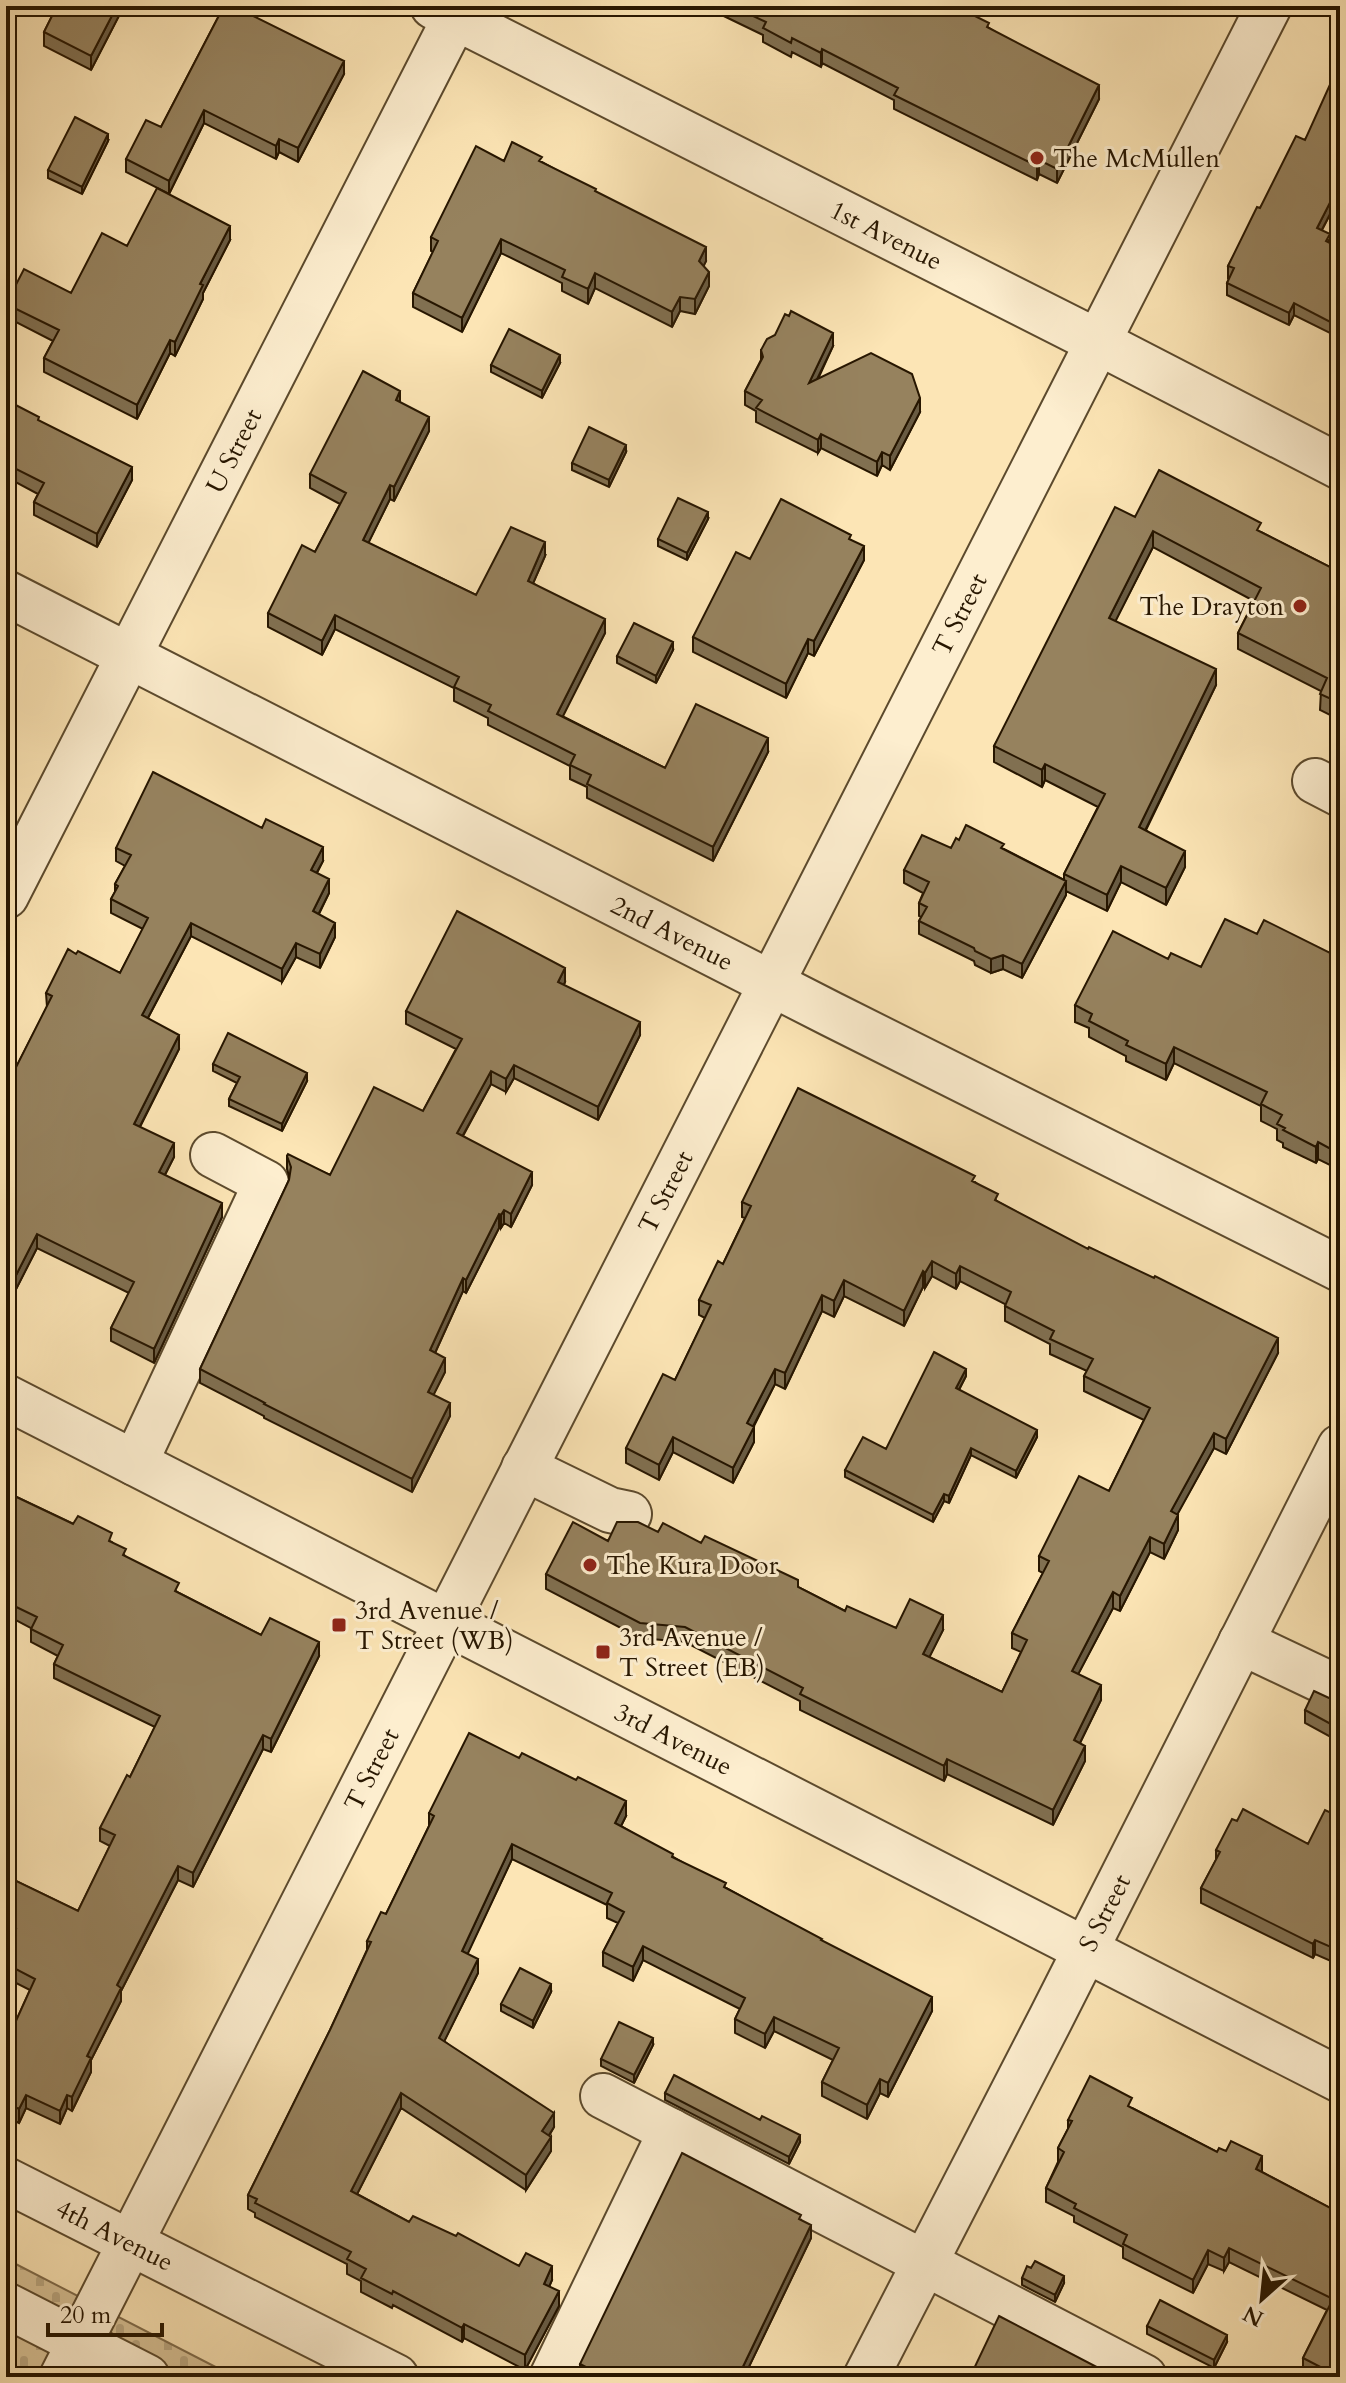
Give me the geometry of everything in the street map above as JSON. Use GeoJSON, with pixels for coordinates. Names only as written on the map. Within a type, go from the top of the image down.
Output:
{"type":"FeatureCollection","features":[{"type":"Feature","properties":{"kind":"street","name":"T Street"},"geometry":{"type":"LineString","coordinates":[[70,2360],[1269,6]]}},
{"type":"Feature","properties":{"kind":"street","name":"1st Avenue"},"geometry":{"type":"LineString","coordinates":[[450,10],[1340,467]]}},
{"type":"Feature","properties":{"kind":"street","name":"U Street"},"geometry":{"type":"LineString","coordinates":[[6,896],[130,656],[450,10]]}},
{"type":"Feature","properties":{"kind":"street","name":"2nd Avenue"},"geometry":{"type":"LineString","coordinates":[[6,593],[1340,1269]]}},
{"type":"Feature","properties":{"kind":"street"},"geometry":{"type":"LineString","coordinates":[[135,1463],[266,1183],[213,1155]]}},
{"type":"Feature","properties":{"kind":"street","name":"3rd Avenue"},"geometry":{"type":"LineString","coordinates":[[6,1397],[1340,2080]]}},
{"type":"Feature","properties":{"kind":"street","name":"S Street"},"geometry":{"type":"LineString","coordinates":[[866,2377],[1340,1447]]}},
{"type":"Feature","properties":{"kind":"street"},"geometry":{"type":"LineString","coordinates":[[524,1468],[610,1510],[629,1514]]}},
{"type":"Feature","properties":{"kind":"street"},"geometry":{"type":"LineString","coordinates":[[1241,1642],[1340,1689]]}},
{"type":"Feature","properties":{"kind":"street"},"geometry":{"type":"LineString","coordinates":[[603,2096],[1144,2377]]}},
{"type":"Feature","properties":{"kind":"street"},"geometry":{"type":"LineString","coordinates":[[552,2377],[671,2131]]}},
{"type":"Feature","properties":{"kind":"street","name":"4th Avenue"},"geometry":{"type":"LineString","coordinates":[[6,2180],[396,2377]]}},
{"type":"Feature","properties":{"kind":"street"},"geometry":{"type":"LineString","coordinates":[[6,2305],[70,2360],[147,2377]]}},
{"type":"Feature","properties":{"kind":"green space"},"geometry":{"type":"Polygon","coordinates":[[[6,2259],[235,2377],[6,2377],[6,2259]]]}},
{"type":"Feature","properties":{"kind":"building"},"geometry":{"type":"Polygon","coordinates":[[[57,6],[117,6],[91,56],[44,32],[57,6]]]}},
{"type":"Feature","properties":{"kind":"building"},"geometry":{"type":"Polygon","coordinates":[[[224,6],[233,6],[344,61],[298,148],[279,139],[276,146],[204,110],[169,181],[126,159],[146,120],[161,127],[224,6]]]}},
{"type":"Feature","properties":{"kind":"building"},"geometry":{"type":"Polygon","coordinates":[[[732,6],[955,6],[989,23],[987,27],[1099,85],[1057,169],[1039,160],[1037,166],[894,95],[898,88],[822,49],[821,53],[792,38],[791,43],[763,28],[766,22],[732,6]]]}},
{"type":"Feature","properties":{"kind":"building"},"geometry":{"type":"Polygon","coordinates":[[[1333,78],[1340,82],[1340,183],[1317,228],[1330,234],[1326,241],[1340,248],[1340,327],[1294,303],[1289,313],[1227,283],[1234,268],[1228,266],[1257,207],[1260,208],[1296,136],[1305,140],[1333,78]]]}},
{"type":"Feature","properties":{"kind":"building"},"geometry":{"type":"Polygon","coordinates":[[[75,117],[108,134],[82,187],[48,170],[75,117]]]}},
{"type":"Feature","properties":{"kind":"building"},"geometry":{"type":"Polygon","coordinates":[[[512,142],[542,157],[539,161],[706,247],[699,261],[709,272],[695,299],[680,297],[672,312],[595,273],[588,289],[562,277],[565,270],[501,239],[462,318],[413,293],[438,241],[431,237],[476,146],[504,161],[512,142]]]}},
{"type":"Feature","properties":{"kind":"building"},"geometry":{"type":"Polygon","coordinates":[[[157,188],[230,226],[175,342],[170,340],[137,405],[44,358],[59,330],[6,304],[24,269],[71,293],[102,233],[127,246],[157,188]]]}},
{"type":"Feature","properties":{"kind":"building"},"geometry":{"type":"Polygon","coordinates":[[[791,311],[833,333],[809,383],[871,353],[912,374],[920,398],[890,456],[882,452],[877,462],[821,434],[818,440],[756,408],[762,400],[745,391],[763,357],[761,350],[767,339],[775,335],[785,314],[789,316],[791,311]]]}},
{"type":"Feature","properties":{"kind":"building"},"geometry":{"type":"Polygon","coordinates":[[[509,329],[560,355],[542,391],[491,365],[509,329]]]}},
{"type":"Feature","properties":{"kind":"building"},"geometry":{"type":"Polygon","coordinates":[[[363,371],[400,391],[396,400],[429,417],[363,540],[476,595],[511,527],[545,542],[528,581],[605,619],[557,714],[665,768],[696,704],[768,738],[713,847],[587,784],[591,775],[570,765],[575,755],[488,711],[491,705],[454,687],[459,677],[335,615],[322,641],[268,613],[302,545],[315,552],[346,493],[310,474],[363,371]]]}},
{"type":"Feature","properties":{"kind":"building"},"geometry":{"type":"Polygon","coordinates":[[[6,400],[39,417],[38,420],[132,467],[97,534],[34,502],[44,483],[6,464],[6,400]]]}},
{"type":"Feature","properties":{"kind":"building"},"geometry":{"type":"Polygon","coordinates":[[[589,427],[626,445],[609,480],[572,463],[589,427]]]}},
{"type":"Feature","properties":{"kind":"building"},"geometry":{"type":"Polygon","coordinates":[[[1159,470],[1261,523],[1257,530],[1340,572],[1340,703],[1320,694],[1327,678],[1238,633],[1261,588],[1153,531],[1109,618],[1216,669],[1139,827],[1185,851],[1166,888],[1121,866],[1107,895],[1064,874],[1105,794],[1045,764],[1042,770],[994,746],[1115,507],[1135,517],[1159,470]]]}},
{"type":"Feature","properties":{"kind":"building"},"geometry":{"type":"Polygon","coordinates":[[[678,498],[708,512],[687,553],[658,539],[678,498]]]}},
{"type":"Feature","properties":{"kind":"building"},"geometry":{"type":"Polygon","coordinates":[[[781,499],[851,535],[849,539],[864,546],[814,641],[808,639],[786,684],[693,637],[736,552],[750,559],[781,499]]]}},
{"type":"Feature","properties":{"kind":"building"},"geometry":{"type":"Polygon","coordinates":[[[634,623],[673,642],[656,676],[617,656],[634,623]]]}},
{"type":"Feature","properties":{"kind":"building"},"geometry":{"type":"Polygon","coordinates":[[[153,772],[262,828],[266,819],[323,847],[311,870],[329,879],[313,911],[335,923],[320,954],[296,943],[282,969],[191,923],[142,1015],[179,1035],[134,1124],[174,1143],[159,1172],[222,1203],[154,1349],[111,1328],[134,1282],[37,1234],[10,1287],[6,1286],[6,1087],[52,996],[46,993],[68,949],[120,973],[148,918],[111,899],[118,886],[115,884],[131,855],[116,848],[153,772]]]}},
{"type":"Feature","properties":{"kind":"building"},"geometry":{"type":"Polygon","coordinates":[[[966,825],[1004,844],[1001,848],[1066,881],[1022,964],[1003,955],[991,959],[919,921],[927,907],[919,903],[929,882],[904,870],[922,835],[951,848],[966,825]]]}},
{"type":"Feature","properties":{"kind":"building"},"geometry":{"type":"Polygon","coordinates":[[[457,911],[565,968],[558,982],[640,1022],[598,1107],[514,1065],[506,1079],[491,1071],[457,1133],[532,1172],[511,1214],[504,1210],[499,1214],[466,1280],[463,1278],[430,1350],[445,1358],[428,1392],[450,1403],[412,1479],[200,1369],[289,1180],[291,1167],[288,1154],[330,1175],[374,1087],[423,1111],[462,1039],[406,1011],[457,911]]]}},
{"type":"Feature","properties":{"kind":"building"},"geometry":{"type":"Polygon","coordinates":[[[1225,919],[1257,934],[1264,920],[1330,953],[1334,945],[1340,948],[1340,1154],[1318,1142],[1316,1147],[1283,1130],[1285,1128],[1277,1124],[1282,1115],[1261,1104],[1267,1092],[1174,1047],[1166,1064],[1126,1045],[1128,1041],[1089,1021],[1092,1014],[1075,1005],[1113,931],[1168,959],[1171,953],[1201,967],[1225,919]]]}},
{"type":"Feature","properties":{"kind":"building"},"geometry":{"type":"Polygon","coordinates":[[[228,1033],[307,1073],[282,1124],[229,1099],[240,1077],[213,1064],[228,1033]]]}},
{"type":"Feature","properties":{"kind":"building"},"geometry":{"type":"Polygon","coordinates":[[[798,1088],[975,1176],[972,1181],[998,1194],[995,1200],[1088,1249],[1155,1276],[1278,1338],[1226,1439],[1214,1433],[1171,1511],[1178,1515],[1164,1544],[1150,1537],[1120,1596],[1113,1592],[1072,1671],[1101,1685],[1074,1740],[1085,1746],[1053,1810],[947,1759],[944,1766],[800,1694],[803,1688],[685,1627],[640,1623],[546,1574],[573,1522],[608,1541],[617,1522],[638,1522],[658,1532],[663,1523],[701,1543],[705,1536],[798,1580],[798,1587],[845,1611],[847,1606],[896,1628],[910,1599],[943,1615],[923,1654],[1002,1692],[1027,1640],[1012,1633],[1049,1561],[1039,1556],[1079,1476],[1109,1491],[1150,1408],[1084,1376],[1093,1359],[1050,1339],[1054,1331],[1005,1306],[1011,1292],[960,1266],[956,1274],[932,1261],[925,1273],[923,1271],[904,1311],[844,1280],[834,1301],[822,1295],[785,1373],[775,1369],[747,1423],[754,1427],[733,1468],[673,1437],[659,1465],[626,1448],[663,1374],[675,1380],[711,1305],[699,1300],[718,1261],[723,1264],[751,1206],[742,1202],[798,1088]]]}},
{"type":"Feature","properties":{"kind":"building"},"geometry":{"type":"Polygon","coordinates":[[[934,1352],[966,1369],[956,1388],[1037,1430],[1016,1471],[971,1448],[949,1496],[944,1494],[933,1515],[845,1470],[863,1437],[886,1449],[934,1352]]]}},
{"type":"Feature","properties":{"kind":"building"},"geometry":{"type":"Polygon","coordinates":[[[6,1492],[73,1524],[78,1516],[112,1533],[109,1541],[126,1549],[123,1555],[179,1583],[175,1591],[261,1635],[270,1618],[319,1642],[271,1739],[263,1735],[193,1873],[178,1866],[117,1985],[121,1988],[87,2056],[91,2058],[72,2097],[67,2095],[60,2111],[26,2095],[19,2109],[6,2103],[6,2030],[11,2032],[35,1979],[6,1964],[6,1949],[16,1929],[6,1925],[6,1876],[78,1911],[115,1835],[100,1828],[160,1716],[54,1664],[63,1645],[31,1629],[37,1617],[6,1602],[6,1492]]]}},
{"type":"Feature","properties":{"kind":"building"},"geometry":{"type":"Polygon","coordinates":[[[1314,1691],[1340,1700],[1340,1729],[1305,1710],[1314,1691]]]}},
{"type":"Feature","properties":{"kind":"building"},"geometry":{"type":"Polygon","coordinates":[[[469,1733],[519,1758],[522,1753],[626,1801],[615,1823],[673,1854],[672,1857],[726,1883],[724,1887],[932,1997],[888,2083],[880,2079],[867,2105],[822,2082],[839,2048],[774,2017],[765,2034],[735,2019],[745,1998],[643,1946],[633,1967],[603,1952],[624,1912],[607,1903],[612,1893],[512,1844],[462,1951],[478,1959],[439,2038],[554,2113],[542,2131],[551,2137],[526,2175],[401,2093],[351,2191],[409,2222],[413,2216],[456,2236],[458,2233],[519,2266],[526,2253],[552,2266],[544,2284],[559,2291],[525,2355],[361,2278],[366,2269],[347,2259],[351,2252],[255,2203],[257,2199],[248,2195],[330,2030],[371,1942],[367,1941],[381,1912],[386,1914],[434,1816],[429,1813],[469,1733]]]}},
{"type":"Feature","properties":{"kind":"building"},"geometry":{"type":"Polygon","coordinates":[[[1243,1809],[1308,1844],[1325,1810],[1340,1817],[1340,1951],[1315,1940],[1313,1944],[1201,1888],[1220,1852],[1216,1850],[1232,1819],[1237,1821],[1243,1809]]]}},
{"type":"Feature","properties":{"kind":"building"},"geometry":{"type":"Polygon","coordinates":[[[520,1968],[551,1984],[533,2021],[501,2004],[520,1968]]]}},
{"type":"Feature","properties":{"kind":"building"},"geometry":{"type":"Polygon","coordinates":[[[619,2022],[653,2038],[634,2075],[601,2059],[619,2022]]]}},
{"type":"Feature","properties":{"kind":"building"},"geometry":{"type":"Polygon","coordinates":[[[674,2075],[760,2120],[762,2116],[800,2135],[789,2157],[665,2093],[674,2075]]]}},
{"type":"Feature","properties":{"kind":"building"},"geometry":{"type":"Polygon","coordinates":[[[1090,2076],[1132,2098],[1128,2106],[1217,2152],[1219,2148],[1226,2151],[1231,2141],[1262,2156],[1256,2169],[1340,2213],[1340,2377],[1303,2358],[1333,2299],[1229,2248],[1224,2258],[1208,2250],[1193,2280],[1123,2244],[1127,2235],[1074,2208],[1076,2204],[1046,2188],[1064,2152],[1058,2148],[1072,2121],[1068,2120],[1090,2076]]]}},
{"type":"Feature","properties":{"kind":"building"},"geometry":{"type":"Polygon","coordinates":[[[682,2153],[801,2215],[799,2219],[811,2225],[738,2377],[605,2377],[580,2364],[682,2153]]]}},
{"type":"Feature","properties":{"kind":"building"},"geometry":{"type":"Polygon","coordinates":[[[1035,2261],[1064,2276],[1055,2295],[1022,2278],[1027,2266],[1031,2268],[1035,2261]]]}},
{"type":"Feature","properties":{"kind":"building"},"geometry":{"type":"Polygon","coordinates":[[[1160,2300],[1227,2335],[1214,2360],[1147,2326],[1160,2300]]]}},
{"type":"Feature","properties":{"kind":"building"},"geometry":{"type":"Polygon","coordinates":[[[999,2316],[1112,2375],[1111,2377],[970,2377],[999,2316]]]}},
{"type":"Feature","properties":{"kind":"place","name":"The McMullen"},"geometry":{"type":"Point","coordinates":[1037,158]}},
{"type":"Feature","properties":{"kind":"place","name":"The Drayton"},"geometry":{"type":"Point","coordinates":[1300,606]}},
{"type":"Feature","properties":{"kind":"place","name":"The Kura Door"},"geometry":{"type":"Point","coordinates":[590,1565]}},
{"type":"Feature","properties":{"kind":"place","name":"3rd Avenue / T Street (WB)"},"geometry":{"type":"Point","coordinates":[339,1625]}},
{"type":"Feature","properties":{"kind":"place","name":"3rd Avenue / T Street (EB)"},"geometry":{"type":"Point","coordinates":[603,1652]}}]}
